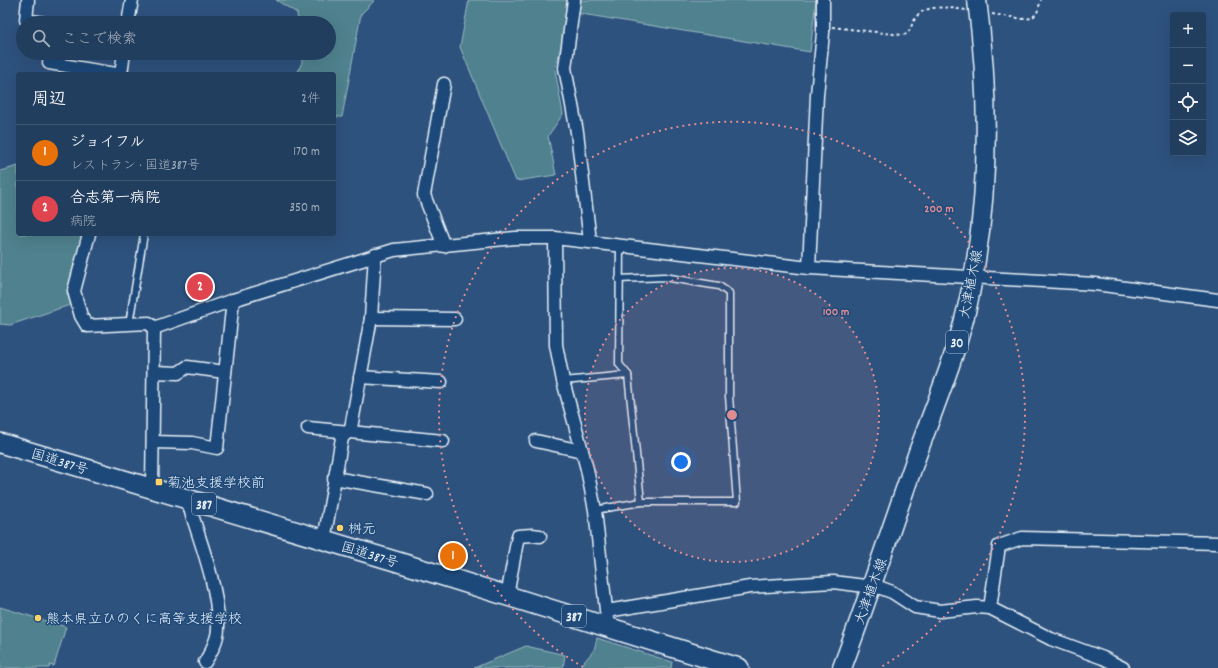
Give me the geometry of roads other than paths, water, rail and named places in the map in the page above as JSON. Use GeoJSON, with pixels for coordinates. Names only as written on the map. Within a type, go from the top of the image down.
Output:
{"type":"FeatureCollection","features":[{"type":"Feature","properties":{"kind":"highway","name":"国道387号"},"geometry":{"type":"LineString","coordinates":[[0,442],[507,596],[607,619],[740,668]]}},
{"type":"Feature","properties":{"kind":"main road","name":"大津植木線"},"geometry":{"type":"LineString","coordinates":[[842,668],[873,587],[961,332],[973,279],[985,185],[987,144],[984,74],[978,6]]}},
{"type":"Feature","properties":{"kind":"street"},"geometry":{"type":"LineString","coordinates":[[26,16],[28,0]]}},
{"type":"Feature","properties":{"kind":"street"},"geometry":{"type":"LineString","coordinates":[[129,16],[132,0]]}},
{"type":"Feature","properties":{"kind":"street"},"geometry":{"type":"LineString","coordinates":[[574,0],[565,68],[577,132],[590,242]]}},
{"type":"Feature","properties":{"kind":"street"},"geometry":{"type":"LineString","coordinates":[[809,268],[817,94],[823,26],[823,0]]}},
{"type":"Feature","properties":{"kind":"street"},"geometry":{"type":"LineString","coordinates":[[49,60],[49,62],[105,72]]}},
{"type":"Feature","properties":{"kind":"street"},"geometry":{"type":"LineString","coordinates":[[121,72],[123,60]]}},
{"type":"Feature","properties":{"kind":"street"},"geometry":{"type":"LineString","coordinates":[[444,84],[424,195],[444,246]]}},
{"type":"Feature","properties":{"kind":"street"},"geometry":{"type":"LineString","coordinates":[[88,236],[74,291],[81,316],[87,326],[149,323],[154,328],[152,488]]}},
{"type":"Feature","properties":{"kind":"street"},"geometry":{"type":"LineString","coordinates":[[154,328],[233,300],[394,250],[515,238],[556,238],[809,268],[973,279],[1095,284],[1218,300]]}},
{"type":"Feature","properties":{"kind":"street"},"geometry":{"type":"LineString","coordinates":[[556,238],[556,345],[563,381],[582,451],[595,510],[607,619],[750,586],[833,582],[873,587],[892,592],[915,607],[940,610],[977,607],[990,608],[1051,639],[1103,658],[1122,668]]}},
{"type":"Feature","properties":{"kind":"street"},"geometry":{"type":"LineString","coordinates":[[324,540],[342,438],[350,428],[371,318],[375,255]]}},
{"type":"Feature","properties":{"kind":"street"},"geometry":{"type":"LineString","coordinates":[[153,442],[192,443],[217,448],[233,300]]}},
{"type":"Feature","properties":{"kind":"street"},"geometry":{"type":"LineString","coordinates":[[371,318],[455,319]]}},
{"type":"Feature","properties":{"kind":"street"},"geometry":{"type":"LineString","coordinates":[[154,372],[178,373],[188,367],[225,372]]}},
{"type":"Feature","properties":{"kind":"street"},"geometry":{"type":"LineString","coordinates":[[360,377],[440,382]]}},
{"type":"Feature","properties":{"kind":"street"},"geometry":{"type":"LineString","coordinates":[[308,428],[443,441]]}},
{"type":"Feature","properties":{"kind":"street"},"geometry":{"type":"LineString","coordinates":[[536,442],[582,451]]}},
{"type":"Feature","properties":{"kind":"street"},"geometry":{"type":"LineString","coordinates":[[334,478],[427,494]]}},
{"type":"Feature","properties":{"kind":"street"},"geometry":{"type":"LineString","coordinates":[[187,499],[206,558],[216,601],[218,629],[213,650],[203,665]]}},
{"type":"Feature","properties":{"kind":"street"},"geometry":{"type":"LineString","coordinates":[[507,596],[518,536],[532,534],[540,536]]}},
{"type":"Feature","properties":{"kind":"street"},"geometry":{"type":"LineString","coordinates":[[990,608],[999,546],[1022,538],[1218,543]]}},
{"type":"Feature","properties":{"kind":"lane"},"geometry":{"type":"LineString","coordinates":[[129,324],[144,236]]}},
{"type":"Feature","properties":{"kind":"lane"},"geometry":{"type":"LineString","coordinates":[[620,245],[618,364],[628,375],[641,502]]}},
{"type":"Feature","properties":{"kind":"lane"},"geometry":{"type":"LineString","coordinates":[[595,510],[641,502],[737,502],[729,396],[729,293],[719,286],[664,277],[619,279]]}},
{"type":"Feature","properties":{"kind":"lane"},"geometry":{"type":"LineString","coordinates":[[563,381],[628,375]]}},
{"type":"Feature","properties":{"kind":"place","name":"合志第一病院"},"geometry":{"type":"Point","coordinates":[200,287]}},
{"type":"Feature","properties":{"kind":"place","name":"菊池支援学校前"},"geometry":{"type":"Point","coordinates":[159,482]}},
{"type":"Feature","properties":{"kind":"place","name":"桝元"},"geometry":{"type":"Point","coordinates":[340,528]}},
{"type":"Feature","properties":{"kind":"place","name":"ジョイフル"},"geometry":{"type":"Point","coordinates":[453,556]}},
{"type":"Feature","properties":{"kind":"place","name":"熊本県立ひのくに高等支援学校"},"geometry":{"type":"Point","coordinates":[38,618]}}]}
